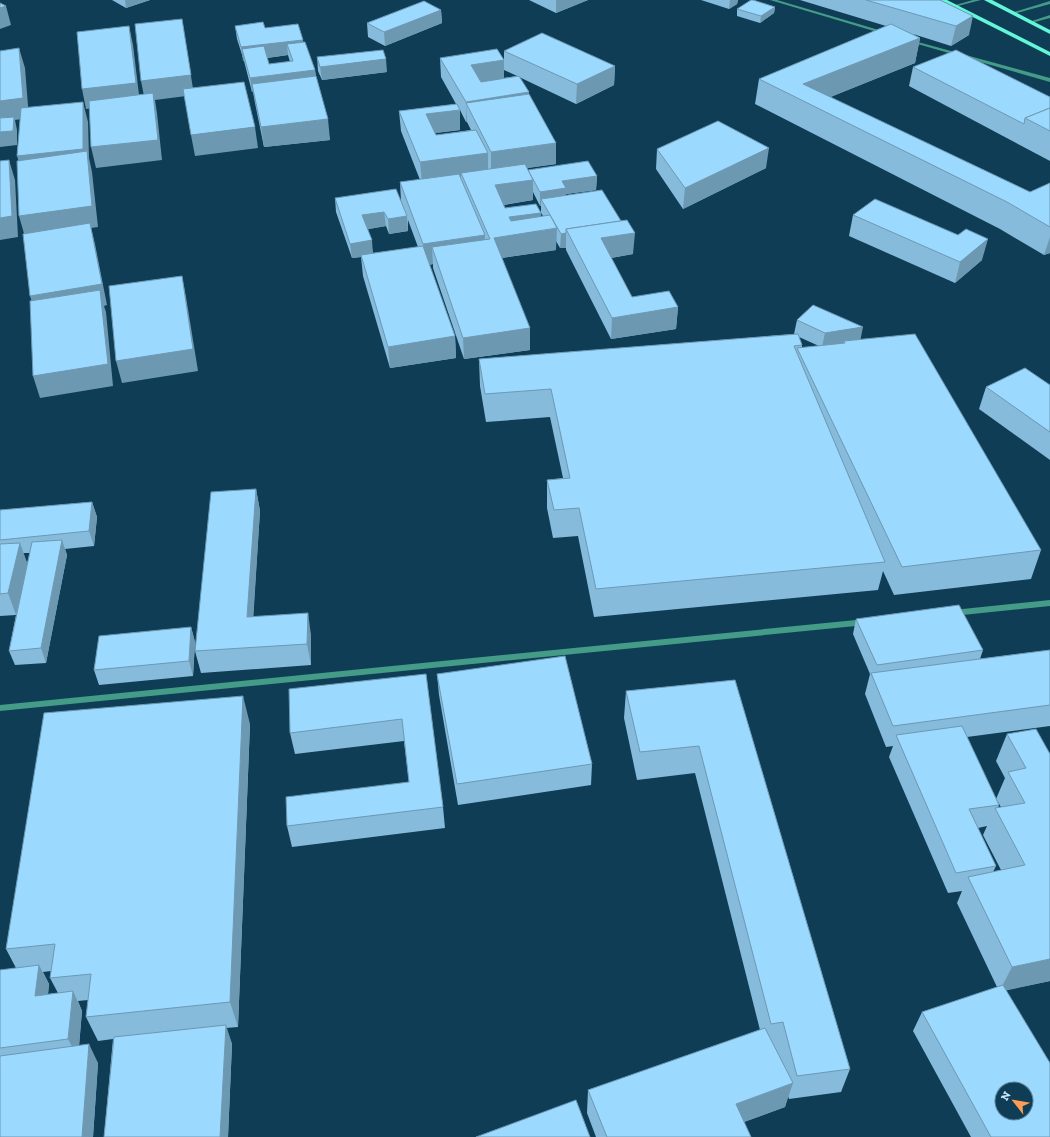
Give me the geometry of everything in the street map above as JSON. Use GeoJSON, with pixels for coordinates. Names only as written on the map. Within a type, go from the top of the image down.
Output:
{"type":"FeatureCollection","features":[{"type":"Feature","properties":{"kind":"main road"},"geometry":{"type":"LineString","coordinates":[[942,0],[1050,54]]}},
{"type":"Feature","properties":{"kind":"main road"},"geometry":{"type":"LineString","coordinates":[[988,0],[1050,32]]}},
{"type":"Feature","properties":{"kind":"street"},"geometry":{"type":"LineString","coordinates":[[772,0],[893,35]]}},
{"type":"Feature","properties":{"kind":"street"},"geometry":{"type":"LineString","coordinates":[[954,6],[979,0]]}},
{"type":"Feature","properties":{"kind":"street"},"geometry":{"type":"LineString","coordinates":[[1013,13],[1050,2]]}},
{"type":"Feature","properties":{"kind":"street"},"geometry":{"type":"LineString","coordinates":[[1031,22],[1050,16]]}},
{"type":"Feature","properties":{"kind":"street"},"geometry":{"type":"LineString","coordinates":[[900,37],[1050,80]]}},
{"type":"Feature","properties":{"kind":"street"},"geometry":{"type":"LineString","coordinates":[[947,614],[1050,603]]}},
{"type":"Feature","properties":{"kind":"street"},"geometry":{"type":"LineString","coordinates":[[0,708],[875,621]]}},
{"type":"Feature","properties":{"kind":"building"},"geometry":{"type":"Polygon","coordinates":[[[751,0],[775,7],[761,16],[737,9],[751,0]]]}},
{"type":"Feature","properties":{"kind":"building"},"geometry":{"type":"Polygon","coordinates":[[[866,0],[940,0],[973,16],[956,26],[866,0]]]}},
{"type":"Feature","properties":{"kind":"building"},"geometry":{"type":"Polygon","coordinates":[[[424,1],[441,10],[384,32],[367,23],[424,1]]]}},
{"type":"Feature","properties":{"kind":"building"},"geometry":{"type":"Polygon","coordinates":[[[0,3],[6,6],[0,8],[0,3]]]}},
{"type":"Feature","properties":{"kind":"building"},"geometry":{"type":"Polygon","coordinates":[[[182,19],[191,75],[141,81],[135,24],[182,19]]]}},
{"type":"Feature","properties":{"kind":"building"},"geometry":{"type":"Polygon","coordinates":[[[263,22],[265,28],[298,24],[303,40],[241,47],[235,26],[263,22]]]}},
{"type":"Feature","properties":{"kind":"building"},"geometry":{"type":"Polygon","coordinates":[[[891,24],[920,38],[803,84],[1030,192],[1050,183],[1050,227],[1007,202],[759,79],[891,24]]]}},
{"type":"Feature","properties":{"kind":"building"},"geometry":{"type":"Polygon","coordinates":[[[129,26],[136,83],[82,89],[77,32],[129,26]]]}},
{"type":"Feature","properties":{"kind":"building"},"geometry":{"type":"Polygon","coordinates":[[[542,33],[615,66],[577,84],[504,51],[542,33]]]}},
{"type":"Feature","properties":{"kind":"building"},"geometry":{"type":"Polygon","coordinates":[[[305,42],[315,70],[250,78],[242,49],[264,46],[269,64],[293,61],[287,44],[305,42]]]}},
{"type":"Feature","properties":{"kind":"building"},"geometry":{"type":"Polygon","coordinates":[[[19,48],[23,98],[0,101],[0,51],[19,48]]]}},
{"type":"Feature","properties":{"kind":"building"},"geometry":{"type":"Polygon","coordinates":[[[497,49],[504,60],[471,65],[481,82],[519,76],[529,92],[466,102],[440,58],[497,49]]]}},
{"type":"Feature","properties":{"kind":"building"},"geometry":{"type":"Polygon","coordinates":[[[383,50],[386,59],[320,67],[317,57],[383,50]]]}},
{"type":"Feature","properties":{"kind":"building"},"geometry":{"type":"Polygon","coordinates":[[[956,50],[1050,97],[1050,108],[1025,118],[1024,124],[913,67],[956,50]]]}},
{"type":"Feature","properties":{"kind":"building"},"geometry":{"type":"Polygon","coordinates":[[[316,76],[328,119],[261,127],[252,84],[316,76]]]}},
{"type":"Feature","properties":{"kind":"building"},"geometry":{"type":"Polygon","coordinates":[[[244,82],[255,127],[191,135],[183,89],[244,82]]]}},
{"type":"Feature","properties":{"kind":"building"},"geometry":{"type":"Polygon","coordinates":[[[153,93],[158,140],[91,147],[89,101],[153,93]]]}},
{"type":"Feature","properties":{"kind":"building"},"geometry":{"type":"Polygon","coordinates":[[[529,94],[556,143],[491,152],[466,103],[529,94]]]}},
{"type":"Feature","properties":{"kind":"building"},"geometry":{"type":"Polygon","coordinates":[[[83,102],[83,149],[17,156],[21,108],[83,102]]]}},
{"type":"Feature","properties":{"kind":"building"},"geometry":{"type":"Polygon","coordinates":[[[457,104],[460,110],[426,114],[436,135],[476,130],[488,153],[420,162],[399,111],[457,104]]]}},
{"type":"Feature","properties":{"kind":"building"},"geometry":{"type":"Polygon","coordinates":[[[1050,108],[1050,131],[1025,118],[1050,108]]]}},
{"type":"Feature","properties":{"kind":"building"},"geometry":{"type":"Polygon","coordinates":[[[14,117],[13,131],[0,132],[0,118],[14,117]]]}},
{"type":"Feature","properties":{"kind":"building"},"geometry":{"type":"Polygon","coordinates":[[[718,121],[769,148],[685,188],[657,149],[718,121]]]}},
{"type":"Feature","properties":{"kind":"building"},"geometry":{"type":"Polygon","coordinates":[[[87,151],[92,206],[19,216],[17,161],[87,151]]]}},
{"type":"Feature","properties":{"kind":"building"},"geometry":{"type":"Polygon","coordinates":[[[9,160],[12,216],[0,218],[0,161],[9,160]]]}},
{"type":"Feature","properties":{"kind":"building"},"geometry":{"type":"Polygon","coordinates":[[[588,161],[597,176],[562,181],[566,188],[540,192],[528,170],[588,161]]]}},
{"type":"Feature","properties":{"kind":"building"},"geometry":{"type":"Polygon","coordinates":[[[525,164],[533,180],[495,185],[505,208],[536,204],[541,213],[509,217],[511,221],[550,215],[557,228],[494,238],[530,328],[463,338],[432,247],[490,239],[461,173],[525,164]]]}},
{"type":"Feature","properties":{"kind":"building"},"geometry":{"type":"Polygon","coordinates":[[[459,174],[485,235],[423,244],[400,182],[459,174]]]}},
{"type":"Feature","properties":{"kind":"building"},"geometry":{"type":"Polygon","coordinates":[[[396,189],[407,216],[388,219],[384,212],[362,215],[372,240],[350,244],[335,198],[396,189]]]}},
{"type":"Feature","properties":{"kind":"building"},"geometry":{"type":"Polygon","coordinates":[[[602,190],[621,221],[566,229],[566,233],[561,234],[541,199],[602,190]]]}},
{"type":"Feature","properties":{"kind":"building"},"geometry":{"type":"Polygon","coordinates":[[[875,199],[958,235],[966,229],[988,239],[960,262],[853,215],[875,199]]]}},
{"type":"Feature","properties":{"kind":"building"},"geometry":{"type":"Polygon","coordinates":[[[627,220],[635,233],[601,238],[632,297],[669,291],[678,307],[612,318],[566,229],[627,220]]]}},
{"type":"Feature","properties":{"kind":"building"},"geometry":{"type":"Polygon","coordinates":[[[90,223],[102,284],[30,296],[23,234],[90,223]]]}},
{"type":"Feature","properties":{"kind":"building"},"geometry":{"type":"Polygon","coordinates":[[[423,246],[455,336],[388,347],[361,255],[423,246]]]}},
{"type":"Feature","properties":{"kind":"building"},"geometry":{"type":"Polygon","coordinates":[[[182,276],[193,349],[116,361],[109,286],[182,276]]]}},
{"type":"Feature","properties":{"kind":"building"},"geometry":{"type":"Polygon","coordinates":[[[100,290],[108,364],[33,376],[30,301],[100,290]]]}},
{"type":"Feature","properties":{"kind":"building"},"geometry":{"type":"Polygon","coordinates":[[[813,305],[863,327],[825,333],[797,320],[813,305]]]}},
{"type":"Feature","properties":{"kind":"building"},"geometry":{"type":"Polygon","coordinates":[[[798,334],[802,345],[794,346],[885,562],[596,589],[579,508],[554,510],[547,480],[570,478],[551,389],[485,394],[479,359],[798,334]]]}},
{"type":"Feature","properties":{"kind":"building"},"geometry":{"type":"Polygon","coordinates":[[[915,334],[1041,550],[902,567],[797,348],[845,343],[844,341],[915,334]]]}},
{"type":"Feature","properties":{"kind":"building"},"geometry":{"type":"Polygon","coordinates":[[[1025,368],[1050,385],[1050,432],[986,387],[1025,368]]]}},
{"type":"Feature","properties":{"kind":"building"},"geometry":{"type":"Polygon","coordinates":[[[256,489],[247,617],[308,613],[307,644],[195,651],[211,492],[256,489]]]}},
{"type":"Feature","properties":{"kind":"building"},"geometry":{"type":"Polygon","coordinates":[[[92,502],[89,531],[0,540],[0,510],[92,502]]]}},
{"type":"Feature","properties":{"kind":"building"},"geometry":{"type":"Polygon","coordinates":[[[62,540],[41,648],[9,651],[32,542],[62,540]]]}},
{"type":"Feature","properties":{"kind":"building"},"geometry":{"type":"Polygon","coordinates":[[[20,543],[8,593],[0,594],[0,544],[20,543]]]}},
{"type":"Feature","properties":{"kind":"building"},"geometry":{"type":"Polygon","coordinates":[[[959,605],[983,650],[877,665],[856,619],[959,605]]]}},
{"type":"Feature","properties":{"kind":"building"},"geometry":{"type":"Polygon","coordinates":[[[191,627],[189,661],[94,670],[99,636],[191,627]]]}},
{"type":"Feature","properties":{"kind":"building"},"geometry":{"type":"Polygon","coordinates":[[[1050,650],[1050,705],[893,726],[871,673],[1050,650]]]}},
{"type":"Feature","properties":{"kind":"building"},"geometry":{"type":"Polygon","coordinates":[[[565,656],[592,764],[457,784],[437,674],[565,656]]]}},
{"type":"Feature","properties":{"kind":"building"},"geometry":{"type":"Polygon","coordinates":[[[426,674],[443,807],[287,826],[286,797],[409,782],[402,719],[290,733],[289,689],[426,674]]]}},
{"type":"Feature","properties":{"kind":"building"},"geometry":{"type":"Polygon","coordinates":[[[735,680],[850,1069],[797,1076],[783,1022],[771,1024],[699,746],[640,752],[626,691],[735,680]]]}},
{"type":"Feature","properties":{"kind":"building"},"geometry":{"type":"Polygon","coordinates":[[[243,696],[230,1002],[86,1017],[91,974],[50,978],[55,944],[6,949],[44,713],[243,696]]]}},
{"type":"Feature","properties":{"kind":"building"},"geometry":{"type":"Polygon","coordinates":[[[962,726],[999,805],[969,809],[996,866],[956,873],[896,735],[962,726]]]}},
{"type":"Feature","properties":{"kind":"building"},"geometry":{"type":"Polygon","coordinates":[[[1036,729],[1050,754],[1050,959],[1012,967],[968,877],[1025,865],[995,808],[1025,803],[1008,772],[1026,768],[1007,734],[1036,729]]]}},
{"type":"Feature","properties":{"kind":"building"},"geometry":{"type":"Polygon","coordinates":[[[39,965],[35,996],[73,991],[68,1039],[0,1048],[0,970],[39,965]]]}},
{"type":"Feature","properties":{"kind":"building"},"geometry":{"type":"Polygon","coordinates":[[[1003,985],[1050,1063],[1050,1137],[991,1137],[922,1012],[1003,985]]]}},
{"type":"Feature","properties":{"kind":"building"},"geometry":{"type":"Polygon","coordinates":[[[226,1025],[220,1137],[104,1137],[114,1037],[226,1025]]]}},
{"type":"Feature","properties":{"kind":"building"},"geometry":{"type":"Polygon","coordinates":[[[765,1028],[793,1083],[736,1104],[751,1137],[607,1137],[588,1090],[765,1028]]]}},
{"type":"Feature","properties":{"kind":"building"},"geometry":{"type":"Polygon","coordinates":[[[89,1044],[82,1137],[0,1137],[0,1056],[89,1044]]]}},
{"type":"Feature","properties":{"kind":"building"},"geometry":{"type":"Polygon","coordinates":[[[576,1100],[590,1137],[476,1137],[576,1100]]]}}]}
